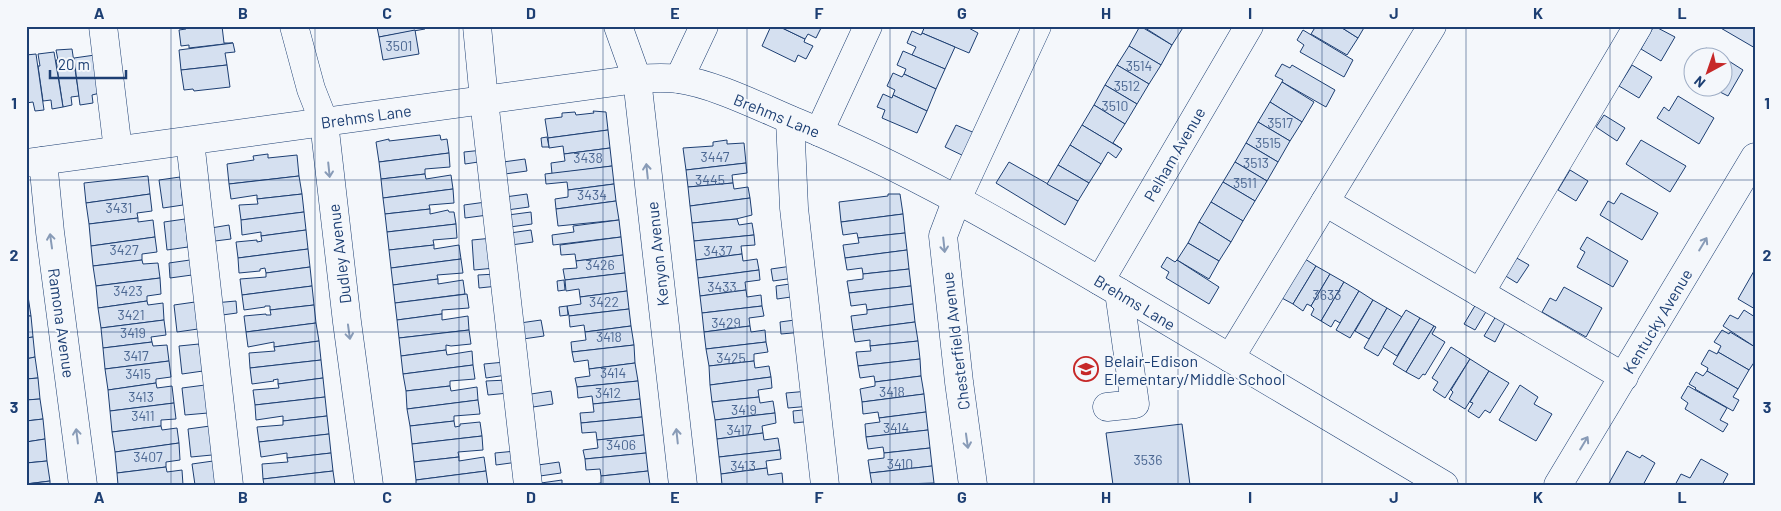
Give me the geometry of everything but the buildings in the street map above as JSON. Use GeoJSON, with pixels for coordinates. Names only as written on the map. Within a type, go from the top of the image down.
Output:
{"type":"FeatureCollection","features":[{"type":"Feature","properties":{"kind":"street"},"geometry":{"type":"LineString","coordinates":[[103,26],[118,150]]}},
{"type":"Feature","properties":{"kind":"street","name":"Dudley Avenue"},"geometry":{"type":"LineString","coordinates":[[294,26],[311,89],[324,122],[346,312],[369,485]]}},
{"type":"Feature","properties":{"kind":"street"},"geometry":{"type":"LineString","coordinates":[[478,26],[484,100],[528,485]]}},
{"type":"Feature","properties":{"kind":"street","name":"Kenyon Avenue"},"geometry":{"type":"LineString","coordinates":[[618,26],[637,79],[683,485]]}},
{"type":"Feature","properties":{"kind":"street"},"geometry":{"type":"LineString","coordinates":[[679,79],[704,26]]}},
{"type":"Feature","properties":{"kind":"street"},"geometry":{"type":"LineString","coordinates":[[819,132],[868,26]]}},
{"type":"Feature","properties":{"kind":"street","name":"Chesterfield Avenue"},"geometry":{"type":"LineString","coordinates":[[973,485],[959,382],[943,236],[957,199],[1037,26]]}},
{"type":"Feature","properties":{"kind":"street","name":"Pelham Avenue"},"geometry":{"type":"LineString","coordinates":[[1110,287],[1249,26]]}},
{"type":"Feature","properties":{"kind":"street"},"geometry":{"type":"LineString","coordinates":[[1230,358],[1432,26]]}},
{"type":"Feature","properties":{"kind":"street"},"geometry":{"type":"LineString","coordinates":[[1480,293],[1638,26]]}},
{"type":"Feature","properties":{"kind":"street","name":"Brehms Lane"},"geometry":{"type":"LineString","coordinates":[[35,162],[637,79],[660,77],[679,79],[725,93],[819,132],[898,168],[957,199],[1110,287],[1444,485]]}},
{"type":"Feature","properties":{"kind":"street"},"geometry":{"type":"LineString","coordinates":[[790,120],[794,208],[826,485]]}},
{"type":"Feature","properties":{"kind":"street"},"geometry":{"type":"LineString","coordinates":[[190,140],[229,485]]}},
{"type":"Feature","properties":{"kind":"street","name":"Kentucky Avenue"},"geometry":{"type":"LineString","coordinates":[[1558,485],[1755,157]]}},
{"type":"Feature","properties":{"kind":"street","name":"Ramona Avenue"},"geometry":{"type":"LineString","coordinates":[[35,162],[50,232],[83,485]]}},
{"type":"Feature","properties":{"kind":"street"},"geometry":{"type":"LineString","coordinates":[[1325,202],[1624,377]]}},
{"type":"Feature","properties":{"kind":"street"},"geometry":{"type":"LineString","coordinates":[[1107,408],[1135,404],[1110,287]]}},
{"type":"Feature","properties":{"kind":"place","name":"Belair-Edison Elementary/Middle School"},"geometry":{"type":"Point","coordinates":[1086,369]}}]}
